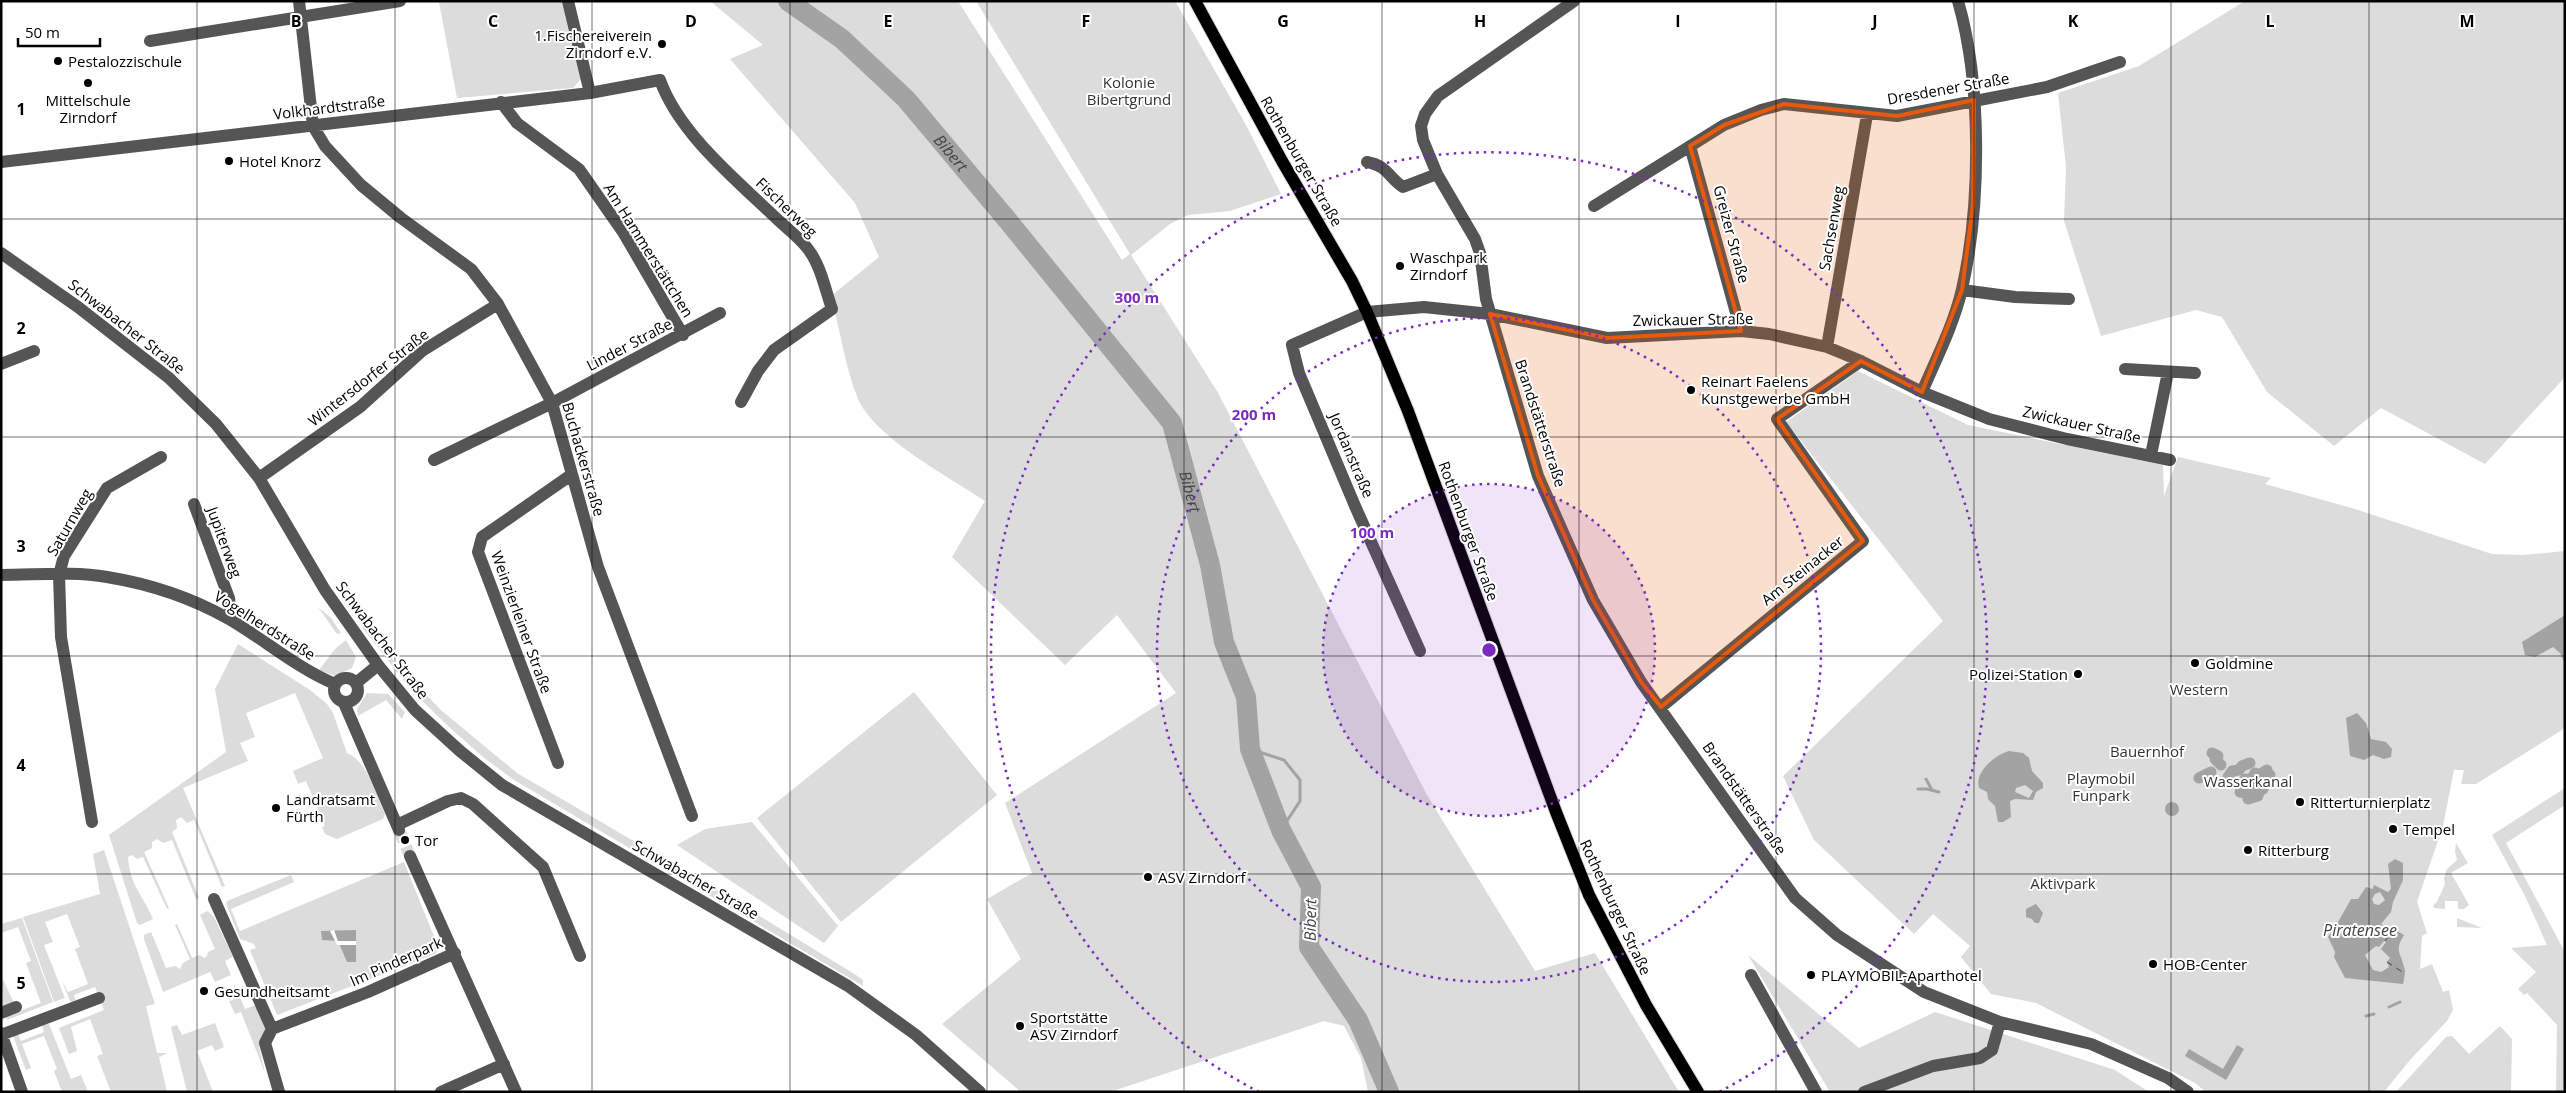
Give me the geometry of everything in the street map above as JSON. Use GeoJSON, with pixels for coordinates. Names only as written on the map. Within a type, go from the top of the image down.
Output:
{"type":"FeatureCollection","features":[{"type":"Feature","properties":{"kind":"main road","name":"Rothenburger Straße"},"geometry":{"type":"LineString","coordinates":[[1195,1],[1282,161],[1352,281],[1367,312],[1408,411],[1546,787],[1589,895],[1646,1005],[1696,1087],[1706,1092]]}},
{"type":"Feature","properties":{"kind":"street"},"geometry":{"type":"LineString","coordinates":[[299,1],[313,126]]}},
{"type":"Feature","properties":{"kind":"street"},"geometry":{"type":"LineString","coordinates":[[150,41],[400,1]]}},
{"type":"Feature","properties":{"kind":"street"},"geometry":{"type":"LineString","coordinates":[[568,1],[590,94]]}},
{"type":"Feature","properties":{"kind":"street","name":"Brandstätterstraße"},"geometry":{"type":"LineString","coordinates":[[1574,1],[1434,100],[1424,114],[1422,126],[1423,140],[1437,174],[1475,238],[1480,253],[1490,314],[1538,476],[1593,600],[1641,682],[1661,707],[1795,898],[1837,935],[1924,992],[2000,1022],[2091,1044],[2168,1078],[2188,1092]]}},
{"type":"Feature","properties":{"kind":"street"},"geometry":{"type":"LineString","coordinates":[[1922,392],[1962,290],[1973,205],[1974,100],[1971,62],[1958,1]]}},
{"type":"Feature","properties":{"kind":"street","name":"Dresdener Straße"},"geometry":{"type":"LineString","coordinates":[[1594,206],[1724,125],[1784,104],[1867,115],[1896,116],[2046,87],[2120,62]]}},
{"type":"Feature","properties":{"kind":"street","name":"Volkhardtstraße"},"geometry":{"type":"LineString","coordinates":[[1,162],[501,102],[590,94],[660,80]]}},
{"type":"Feature","properties":{"kind":"street","name":"Fischerweg"},"geometry":{"type":"LineString","coordinates":[[660,80],[665,94],[686,127],[724,169],[808,249],[820,273],[832,309],[774,350],[758,371],[741,402]]}},
{"type":"Feature","properties":{"kind":"street","name":"Am Hammerstättchen"},"geometry":{"type":"LineString","coordinates":[[501,102],[517,124],[579,169],[623,232],[683,335]]}},
{"type":"Feature","properties":{"kind":"street","name":"Sachsenweg"},"geometry":{"type":"LineString","coordinates":[[1827,347],[1867,115]]}},
{"type":"Feature","properties":{"kind":"street","name":"Buchackerstraße"},"geometry":{"type":"LineString","coordinates":[[313,126],[325,146],[361,185],[401,218],[471,269],[498,304],[552,403],[598,567],[692,816]]}},
{"type":"Feature","properties":{"kind":"street","name":"Greizer Straße"},"geometry":{"type":"LineString","coordinates":[[1690,146],[1741,331]]}},
{"type":"Feature","properties":{"kind":"street"},"geometry":{"type":"LineString","coordinates":[[1368,162],[1379,164],[1403,187],[1437,174]]}},
{"type":"Feature","properties":{"kind":"street","name":"Schwabacher Straße"},"geometry":{"type":"LineString","coordinates":[[1,253],[78,307],[170,379],[216,424],[259,478],[325,590],[378,665],[415,710],[460,751],[502,785],[848,986],[916,1035],[980,1092]]}},
{"type":"Feature","properties":{"kind":"street"},"geometry":{"type":"LineString","coordinates":[[1962,290],[2015,297],[2069,299]]}},
{"type":"Feature","properties":{"kind":"street","name":"Wintersdorfer Straße"},"geometry":{"type":"LineString","coordinates":[[259,478],[360,407],[422,351],[498,304]]}},
{"type":"Feature","properties":{"kind":"street","name":"Zwickauer Straße"},"geometry":{"type":"LineString","coordinates":[[1367,312],[1424,308],[1490,314],[1607,338],[1741,331],[1768,334],[1827,347],[1861,361],[1922,392],[1989,419],[2067,439],[2170,460]]}},
{"type":"Feature","properties":{"kind":"street","name":"Jordanstraße"},"geometry":{"type":"LineString","coordinates":[[1367,312],[1292,344],[1299,373],[1340,471],[1420,651]]}},
{"type":"Feature","properties":{"kind":"street","name":"Linder Straße"},"geometry":{"type":"LineString","coordinates":[[434,460],[552,403],[683,335],[720,313]]}},
{"type":"Feature","properties":{"kind":"street"},"geometry":{"type":"LineString","coordinates":[[1,364],[34,351]]}},
{"type":"Feature","properties":{"kind":"street","name":"Am Steinacker"},"geometry":{"type":"LineString","coordinates":[[1661,707],[1863,541],[1777,419],[1861,361]]}},
{"type":"Feature","properties":{"kind":"street"},"geometry":{"type":"LineString","coordinates":[[2125,369],[2195,373]]}},
{"type":"Feature","properties":{"kind":"street","name":"Zwickauer Straße"},"geometry":{"type":"LineString","coordinates":[[2151,455],[2168,372]]}},
{"type":"Feature","properties":{"kind":"street","name":"Saturnweg"},"geometry":{"type":"LineString","coordinates":[[59,575],[64,556],[107,488],[161,457]]}},
{"type":"Feature","properties":{"kind":"street","name":"Weinzierleiner Straße"},"geometry":{"type":"LineString","coordinates":[[558,763],[478,552],[482,537],[571,476]]}},
{"type":"Feature","properties":{"kind":"street","name":"Jupiterweg"},"geometry":{"type":"LineString","coordinates":[[194,504],[229,598],[231,613],[229,619]]}},
{"type":"Feature","properties":{"kind":"street","name":"Vogelherdstraße"},"geometry":{"type":"LineString","coordinates":[[1,575],[106,577],[156,588],[200,604],[229,619],[273,646],[310,673],[335,684]]}},
{"type":"Feature","properties":{"kind":"street"},"geometry":{"type":"LineString","coordinates":[[59,575],[62,638],[92,822]]}},
{"type":"Feature","properties":{"kind":"street"},"geometry":{"type":"LineString","coordinates":[[356,683],[378,665]]}},
{"type":"Feature","properties":{"kind":"street"},"geometry":{"type":"LineString","coordinates":[[343,678],[351,679],[356,683],[359,689],[358,695],[352,702],[344,702],[338,699],[334,692],[335,684],[343,678]]}},
{"type":"Feature","properties":{"kind":"street"},"geometry":{"type":"LineString","coordinates":[[344,702],[398,827],[448,801],[461,798],[473,804],[543,867],[580,956]]}},
{"type":"Feature","properties":{"kind":"street","name":"Im Pinderpark"},"geometry":{"type":"LineString","coordinates":[[272,1028],[368,992],[455,953],[410,856]]}},
{"type":"Feature","properties":{"kind":"street"},"geometry":{"type":"LineString","coordinates":[[214,900],[272,1028],[265,1043],[279,1092]]}},
{"type":"Feature","properties":{"kind":"street"},"geometry":{"type":"LineString","coordinates":[[455,953],[516,1092]]}},
{"type":"Feature","properties":{"kind":"street"},"geometry":{"type":"LineString","coordinates":[[1751,975],[1816,1092]]}},
{"type":"Feature","properties":{"kind":"street"},"geometry":{"type":"LineString","coordinates":[[22,1092],[2,1034],[99,998]]}},
{"type":"Feature","properties":{"kind":"street"},"geometry":{"type":"LineString","coordinates":[[1,1013],[16,1007]]}},
{"type":"Feature","properties":{"kind":"street"},"geometry":{"type":"LineString","coordinates":[[1864,1092],[1933,1066],[1980,1058],[1992,1050],[2000,1022]]}},
{"type":"Feature","properties":{"kind":"street"},"geometry":{"type":"LineString","coordinates":[[442,1092],[504,1064]]}},
{"type":"Feature","properties":{"kind":"highlighted area"},"geometry":{"type":"Polygon","coordinates":[[[1974,100],[1973,205],[1962,290],[1922,392],[1861,361],[1777,419],[1863,541],[1661,707],[1641,682],[1593,600],[1538,476],[1490,314],[1607,338],[1741,331],[1690,146],[1724,125],[1784,104],[1897,116],[1974,100]]]}},
{"type":"Feature","properties":{"kind":"green space"},"geometry":{"type":"Polygon","coordinates":[[[563,1],[581,79],[573,88],[457,98],[439,2],[563,1]]]}},
{"type":"Feature","properties":{"kind":"green space","name":"Kolonie Bibertgrund"},"geometry":{"type":"Polygon","coordinates":[[[710,1],[958,1],[1122,260],[1130,254],[976,1],[1175,1],[1246,125],[1281,194],[1230,211],[1188,215],[1170,224],[1131,255],[1217,391],[1427,795],[1535,971],[1595,953],[1679,1092],[1368,1092],[1361,1058],[1344,1026],[1324,1021],[1110,1092],[1021,1092],[942,1024],[1021,959],[987,899],[1032,873],[1005,803],[1176,693],[1117,615],[1065,665],[952,557],[985,501],[914,456],[880,428],[867,414],[858,399],[846,361],[831,296],[879,257],[855,203],[730,59],[763,45],[710,1]]]}},
{"type":"Feature","properties":{"kind":"green space"},"geometry":{"type":"Polygon","coordinates":[[[2245,1],[2565,1],[2565,377],[2485,464],[2381,408],[2334,446],[2267,392],[2222,317],[2196,310],[2101,336],[2064,221],[2066,167],[2058,93],[2139,66],[2245,1]]]}},
{"type":"Feature","properties":{"kind":"green space","name":"Playmobil Funpark"},"geometry":{"type":"Polygon","coordinates":[[[1858,371],[1968,425],[2163,465],[2164,496],[2178,457],[2271,478],[2265,484],[2355,509],[2492,554],[2523,555],[2565,551],[2565,728],[2476,784],[2461,784],[2464,770],[2454,770],[2443,826],[2417,902],[2427,933],[2422,936],[2420,969],[2432,964],[2443,992],[2449,990],[2453,1010],[2447,1021],[2410,1060],[2384,1092],[2206,1092],[2195,1083],[2036,1003],[1991,994],[1961,957],[1970,946],[1933,914],[1914,934],[1814,840],[1783,776],[1943,621],[1786,422],[1858,371]]]}},
{"type":"Feature","properties":{"kind":"green space"},"geometry":{"type":"Polygon","coordinates":[[[318,607],[331,618],[341,633],[337,634],[318,607]]]}},
{"type":"Feature","properties":{"kind":"green space"},"geometry":{"type":"Polygon","coordinates":[[[366,625],[396,664],[442,711],[517,773],[699,879],[856,975],[863,980],[863,986],[514,780],[483,757],[411,690],[362,627],[366,625]]]}},
{"type":"Feature","properties":{"kind":"green space"},"geometry":{"type":"Polygon","coordinates":[[[346,640],[356,657],[352,668],[335,676],[319,670],[335,649],[346,640]]]}},
{"type":"Feature","properties":{"kind":"green space"},"geometry":{"type":"Polygon","coordinates":[[[238,644],[310,690],[327,704],[333,713],[347,753],[354,757],[366,771],[385,814],[383,819],[337,839],[325,834],[322,827],[325,826],[306,781],[298,784],[293,771],[323,758],[295,693],[246,713],[255,737],[240,743],[248,761],[183,788],[225,886],[222,887],[194,820],[187,823],[181,817],[176,820],[177,828],[172,832],[199,898],[196,899],[172,840],[163,843],[157,839],[152,842],[152,848],[144,852],[169,908],[167,909],[143,857],[137,859],[132,855],[128,857],[134,883],[153,919],[140,925],[137,923],[109,835],[226,752],[215,689],[238,644]]]}},
{"type":"Feature","properties":{"kind":"green space"},"geometry":{"type":"Polygon","coordinates":[[[914,692],[997,795],[841,922],[757,818],[914,692]]]}},
{"type":"Feature","properties":{"kind":"green space"},"geometry":{"type":"Polygon","coordinates":[[[367,693],[388,694],[405,712],[402,719],[386,700],[358,716],[357,709],[367,693]]]}},
{"type":"Feature","properties":{"kind":"green space"},"geometry":{"type":"Polygon","coordinates":[[[2565,788],[2565,805],[2506,843],[2565,952],[2565,1092],[2556,1092],[2557,1025],[2527,993],[2524,995],[2518,989],[2536,972],[2511,948],[2547,945],[2525,896],[2492,835],[2565,788]]]}},
{"type":"Feature","properties":{"kind":"green space"},"geometry":{"type":"Polygon","coordinates":[[[752,822],[838,926],[824,943],[677,845],[705,829],[752,822]]]}},
{"type":"Feature","properties":{"kind":"green space"},"geometry":{"type":"Polygon","coordinates":[[[2456,843],[2468,863],[2451,873],[2469,905],[2464,909],[2458,909],[2458,901],[2445,901],[2445,909],[2434,908],[2433,905],[2437,902],[2445,884],[2444,878],[2447,869],[2457,860],[2456,843]]]}},
{"type":"Feature","properties":{"kind":"green space"},"geometry":{"type":"Polygon","coordinates":[[[104,850],[155,1004],[146,1006],[157,1053],[168,1053],[159,1057],[167,1092],[111,1092],[97,1056],[103,1054],[90,1019],[71,1027],[77,1051],[69,1054],[59,1028],[104,1010],[95,987],[74,995],[76,1002],[74,1003],[70,1001],[61,979],[68,992],[88,984],[75,949],[80,947],[67,914],[45,922],[53,942],[44,945],[65,998],[54,1002],[23,917],[100,894],[93,854],[104,850]]]}},
{"type":"Feature","properties":{"kind":"green space"},"geometry":{"type":"Polygon","coordinates":[[[404,862],[439,949],[435,954],[277,1015],[250,950],[256,948],[254,944],[240,939],[226,904],[227,901],[291,875],[294,882],[231,909],[240,931],[404,862]]]}},
{"type":"Feature","properties":{"kind":"green space"},"geometry":{"type":"Polygon","coordinates":[[[207,911],[214,917],[233,957],[225,961],[231,975],[215,982],[210,972],[163,992],[144,935],[151,932],[166,968],[175,966],[180,969],[183,963],[190,959],[175,925],[177,924],[192,958],[200,955],[204,958],[208,952],[215,949],[200,915],[207,911]]]}},
{"type":"Feature","properties":{"kind":"green space"},"geometry":{"type":"Polygon","coordinates":[[[22,918],[53,1002],[7,1020],[6,1016],[41,1003],[26,963],[31,961],[18,927],[1,933],[1,924],[22,918]]]}},
{"type":"Feature","properties":{"kind":"green space"},"geometry":{"type":"Polygon","coordinates":[[[2457,918],[2482,928],[2457,927],[2457,918]]]}},
{"type":"Feature","properties":{"kind":"green space"},"geometry":{"type":"Polygon","coordinates":[[[1748,955],[1859,1048],[1935,1012],[2115,1070],[2149,1092],[1830,1092],[1748,955]]]}},
{"type":"Feature","properties":{"kind":"green space"},"geometry":{"type":"Polygon","coordinates":[[[1,975],[14,1003],[3,1007],[1,975]]]}},
{"type":"Feature","properties":{"kind":"green space"},"geometry":{"type":"Polygon","coordinates":[[[234,984],[245,1009],[256,1005],[266,1028],[259,1047],[265,1073],[241,1012],[235,1014],[229,1001],[233,1000],[231,989],[234,988],[234,984]]]}},
{"type":"Feature","properties":{"kind":"green space"},"geometry":{"type":"Polygon","coordinates":[[[215,1023],[224,1047],[215,1051],[212,1045],[197,1051],[213,1092],[187,1092],[171,1027],[177,1025],[182,1035],[215,1023]]]}},
{"type":"Feature","properties":{"kind":"green space"},"geometry":{"type":"Polygon","coordinates":[[[49,1024],[71,1079],[81,1075],[88,1092],[62,1092],[54,1071],[57,1069],[44,1036],[22,1044],[31,1068],[26,1070],[13,1036],[18,1034],[21,1041],[44,1032],[42,1025],[49,1024]]]}},
{"type":"Feature","properties":{"kind":"green space"},"geometry":{"type":"Polygon","coordinates":[[[2500,1026],[2512,1039],[2511,1092],[2396,1092],[2446,1037],[2452,1036],[2469,1054],[2500,1026]]]}},
{"type":"Feature","properties":{"kind":"water"},"geometry":{"type":"Polygon","coordinates":[[[2565,615],[2565,664],[2560,653],[2553,647],[2535,657],[2525,655],[2522,642],[2565,615]]]}},
{"type":"Feature","properties":{"kind":"water"},"geometry":{"type":"Polygon","coordinates":[[[2357,713],[2366,723],[2371,739],[2386,742],[2392,749],[2391,757],[2384,759],[2373,755],[2364,760],[2350,756],[2346,718],[2357,713]]]}},
{"type":"Feature","properties":{"kind":"water"},"geometry":{"type":"Polygon","coordinates":[[[2009,751],[2023,753],[2029,758],[2032,771],[2043,783],[2043,788],[2036,792],[2033,800],[2015,799],[2010,801],[2011,817],[2003,822],[1998,822],[1995,806],[1988,799],[1987,792],[1979,788],[1978,782],[1987,765],[2003,753],[2009,751]],[[2025,785],[2016,788],[2015,792],[2029,798],[2033,791],[2025,785]]]}},
{"type":"Feature","properties":{"kind":"water"},"geometry":{"type":"Polygon","coordinates":[[[2172,802],[2177,804],[2179,809],[2177,814],[2172,816],[2167,814],[2165,809],[2167,804],[2172,802]]]}},
{"type":"Feature","properties":{"kind":"water","name":"Piratensee"},"geometry":{"type":"Polygon","coordinates":[[[2395,859],[2403,863],[2403,880],[2393,902],[2391,912],[2381,924],[2390,931],[2392,928],[2404,935],[2399,945],[2399,952],[2405,971],[2403,984],[2345,978],[2334,957],[2335,952],[2328,937],[2334,928],[2337,928],[2337,924],[2351,899],[2358,899],[2366,887],[2373,889],[2374,885],[2388,892],[2391,889],[2388,864],[2395,859]],[[2380,892],[2375,894],[2372,899],[2374,904],[2379,905],[2385,900],[2380,892]],[[2384,941],[2379,947],[2376,946],[2365,955],[2373,970],[2381,972],[2389,967],[2387,962],[2390,958],[2381,949],[2386,942],[2384,941]]]}},
{"type":"Feature","properties":{"kind":"water"},"geometry":{"type":"Polygon","coordinates":[[[2036,904],[2043,913],[2039,923],[2035,923],[2032,919],[2026,917],[2026,909],[2036,904]]]}},
{"type":"Feature","properties":{"kind":"water"},"geometry":{"type":"Polygon","coordinates":[[[356,930],[356,962],[347,962],[338,941],[322,940],[321,931],[356,930]]]}},
{"type":"Feature","properties":{"kind":"water"},"geometry":{"type":"Polygon","coordinates":[[[2237,1045],[2244,1049],[2226,1080],[2185,1056],[2189,1049],[2223,1069],[2237,1045]]]}},
{"type":"Feature","properties":{"kind":"pier"},"geometry":{"type":"Polygon","coordinates":[[[334,930],[338,941],[356,941],[356,945],[337,945],[330,931],[334,930]]]}},
{"type":"Feature","properties":{"kind":"waterway","name":"Bibert"},"geometry":{"type":"LineString","coordinates":[[788,1],[842,39],[906,99],[1009,222],[1172,423],[1210,565],[1224,642],[1246,697],[1250,749],[1281,830],[1311,887],[1309,947],[1358,1020],[1389,1092]]}},
{"type":"Feature","properties":{"kind":"waterway"},"geometry":{"type":"LineString","coordinates":[[1250,749],[1284,760],[1300,780],[1300,801],[1281,830]]}},
{"type":"Feature","properties":{"kind":"waterway"},"geometry":{"type":"LineString","coordinates":[[2212,753],[2218,756],[2215,759],[2221,765]]}},
{"type":"Feature","properties":{"kind":"waterway"},"geometry":{"type":"LineString","coordinates":[[2228,777],[2232,771],[2239,770],[2242,766],[2250,763]]}},
{"type":"Feature","properties":{"kind":"waterway"},"geometry":{"type":"LineString","coordinates":[[2240,785],[2245,779],[2251,780],[2255,773],[2259,775],[2267,770]]}},
{"type":"Feature","properties":{"kind":"waterway"},"geometry":{"type":"LineString","coordinates":[[2199,778],[2211,772]]}},
{"type":"Feature","properties":{"kind":"waterway"},"geometry":{"type":"LineString","coordinates":[[2240,792],[2247,793],[2250,786],[2256,786],[2270,775]]}},
{"type":"Feature","properties":{"kind":"waterway"},"geometry":{"type":"LineString","coordinates":[[1926,779],[1932,790]]}},
{"type":"Feature","properties":{"kind":"waterway"},"geometry":{"type":"LineString","coordinates":[[1918,789],[1939,792]]}},
{"type":"Feature","properties":{"kind":"waterway"},"geometry":{"type":"LineString","coordinates":[[2248,799],[2258,796],[2259,791],[2263,789]]}},
{"type":"Feature","properties":{"kind":"waterway"},"geometry":{"type":"LineString","coordinates":[[2389,1007],[2400,1002]]}},
{"type":"Feature","properties":{"kind":"waterway"},"geometry":{"type":"LineString","coordinates":[[2366,1016],[2374,1014]]}},
{"type":"Feature","properties":{"kind":"ferry route"},"geometry":{"type":"LineString","coordinates":[[2385,941],[2394,929]]}},
{"type":"Feature","properties":{"kind":"ferry route"},"geometry":{"type":"LineString","coordinates":[[2387,962],[2404,973]]}},
{"type":"Feature","properties":{"kind":"tunnel"},"geometry":{"type":"LineString","coordinates":[[399,830],[410,856]]}},
{"type":"Feature","properties":{"kind":"place","name":"1.Fischereiverein Zirndorf e.V."},"geometry":{"type":"Point","coordinates":[662,44]}},
{"type":"Feature","properties":{"kind":"place","name":"Pestalozzischule"},"geometry":{"type":"Point","coordinates":[58,61]}},
{"type":"Feature","properties":{"kind":"place","name":"Mittelschule Zirndorf"},"geometry":{"type":"Point","coordinates":[88,83]}},
{"type":"Feature","properties":{"kind":"place","name":"Hotel Knorz"},"geometry":{"type":"Point","coordinates":[229,161]}},
{"type":"Feature","properties":{"kind":"place","name":"Waschpark Zirndorf"},"geometry":{"type":"Point","coordinates":[1400,266]}},
{"type":"Feature","properties":{"kind":"place","name":"Reinart Faelens Kunstgewerbe GmbH"},"geometry":{"type":"Point","coordinates":[1691,390]}},
{"type":"Feature","properties":{"kind":"place","name":"Goldmine"},"geometry":{"type":"Point","coordinates":[2195,663]}},
{"type":"Feature","properties":{"kind":"place","name":"Polizei-Station"},"geometry":{"type":"Point","coordinates":[2078,674]}},
{"type":"Feature","properties":{"kind":"place","name":"Ritterturnierplatz"},"geometry":{"type":"Point","coordinates":[2300,802]}},
{"type":"Feature","properties":{"kind":"place","name":"Landratsamt Fürth"},"geometry":{"type":"Point","coordinates":[276,808]}},
{"type":"Feature","properties":{"kind":"place","name":"Tempel"},"geometry":{"type":"Point","coordinates":[2393,829]}},
{"type":"Feature","properties":{"kind":"place","name":"Tor"},"geometry":{"type":"Point","coordinates":[405,840]}},
{"type":"Feature","properties":{"kind":"place","name":"Ritterburg"},"geometry":{"type":"Point","coordinates":[2248,850]}},
{"type":"Feature","properties":{"kind":"place","name":"ASV Zirndorf"},"geometry":{"type":"Point","coordinates":[1148,877]}},
{"type":"Feature","properties":{"kind":"place","name":"HOB-Center"},"geometry":{"type":"Point","coordinates":[2153,964]}},
{"type":"Feature","properties":{"kind":"place","name":"PLAYMOBIL-Aparthotel"},"geometry":{"type":"Point","coordinates":[1811,975]}},
{"type":"Feature","properties":{"kind":"place","name":"Gesundheitsamt"},"geometry":{"type":"Point","coordinates":[204,991]}},
{"type":"Feature","properties":{"kind":"place","name":"Sportstätte ASV Zirndorf"},"geometry":{"type":"Point","coordinates":[1020,1026]}},
{"type":"Feature","properties":{"kind":"park label","name":"Western"},"geometry":{"type":"Point","coordinates":[2199,689]}},
{"type":"Feature","properties":{"kind":"park label","name":"Bauernhof"},"geometry":{"type":"Point","coordinates":[2147,751]}},
{"type":"Feature","properties":{"kind":"park label","name":"Wasserkanal"},"geometry":{"type":"Point","coordinates":[2248,781]}},
{"type":"Feature","properties":{"kind":"park label","name":"Aktivpark"},"geometry":{"type":"Point","coordinates":[2063,883]}}]}
